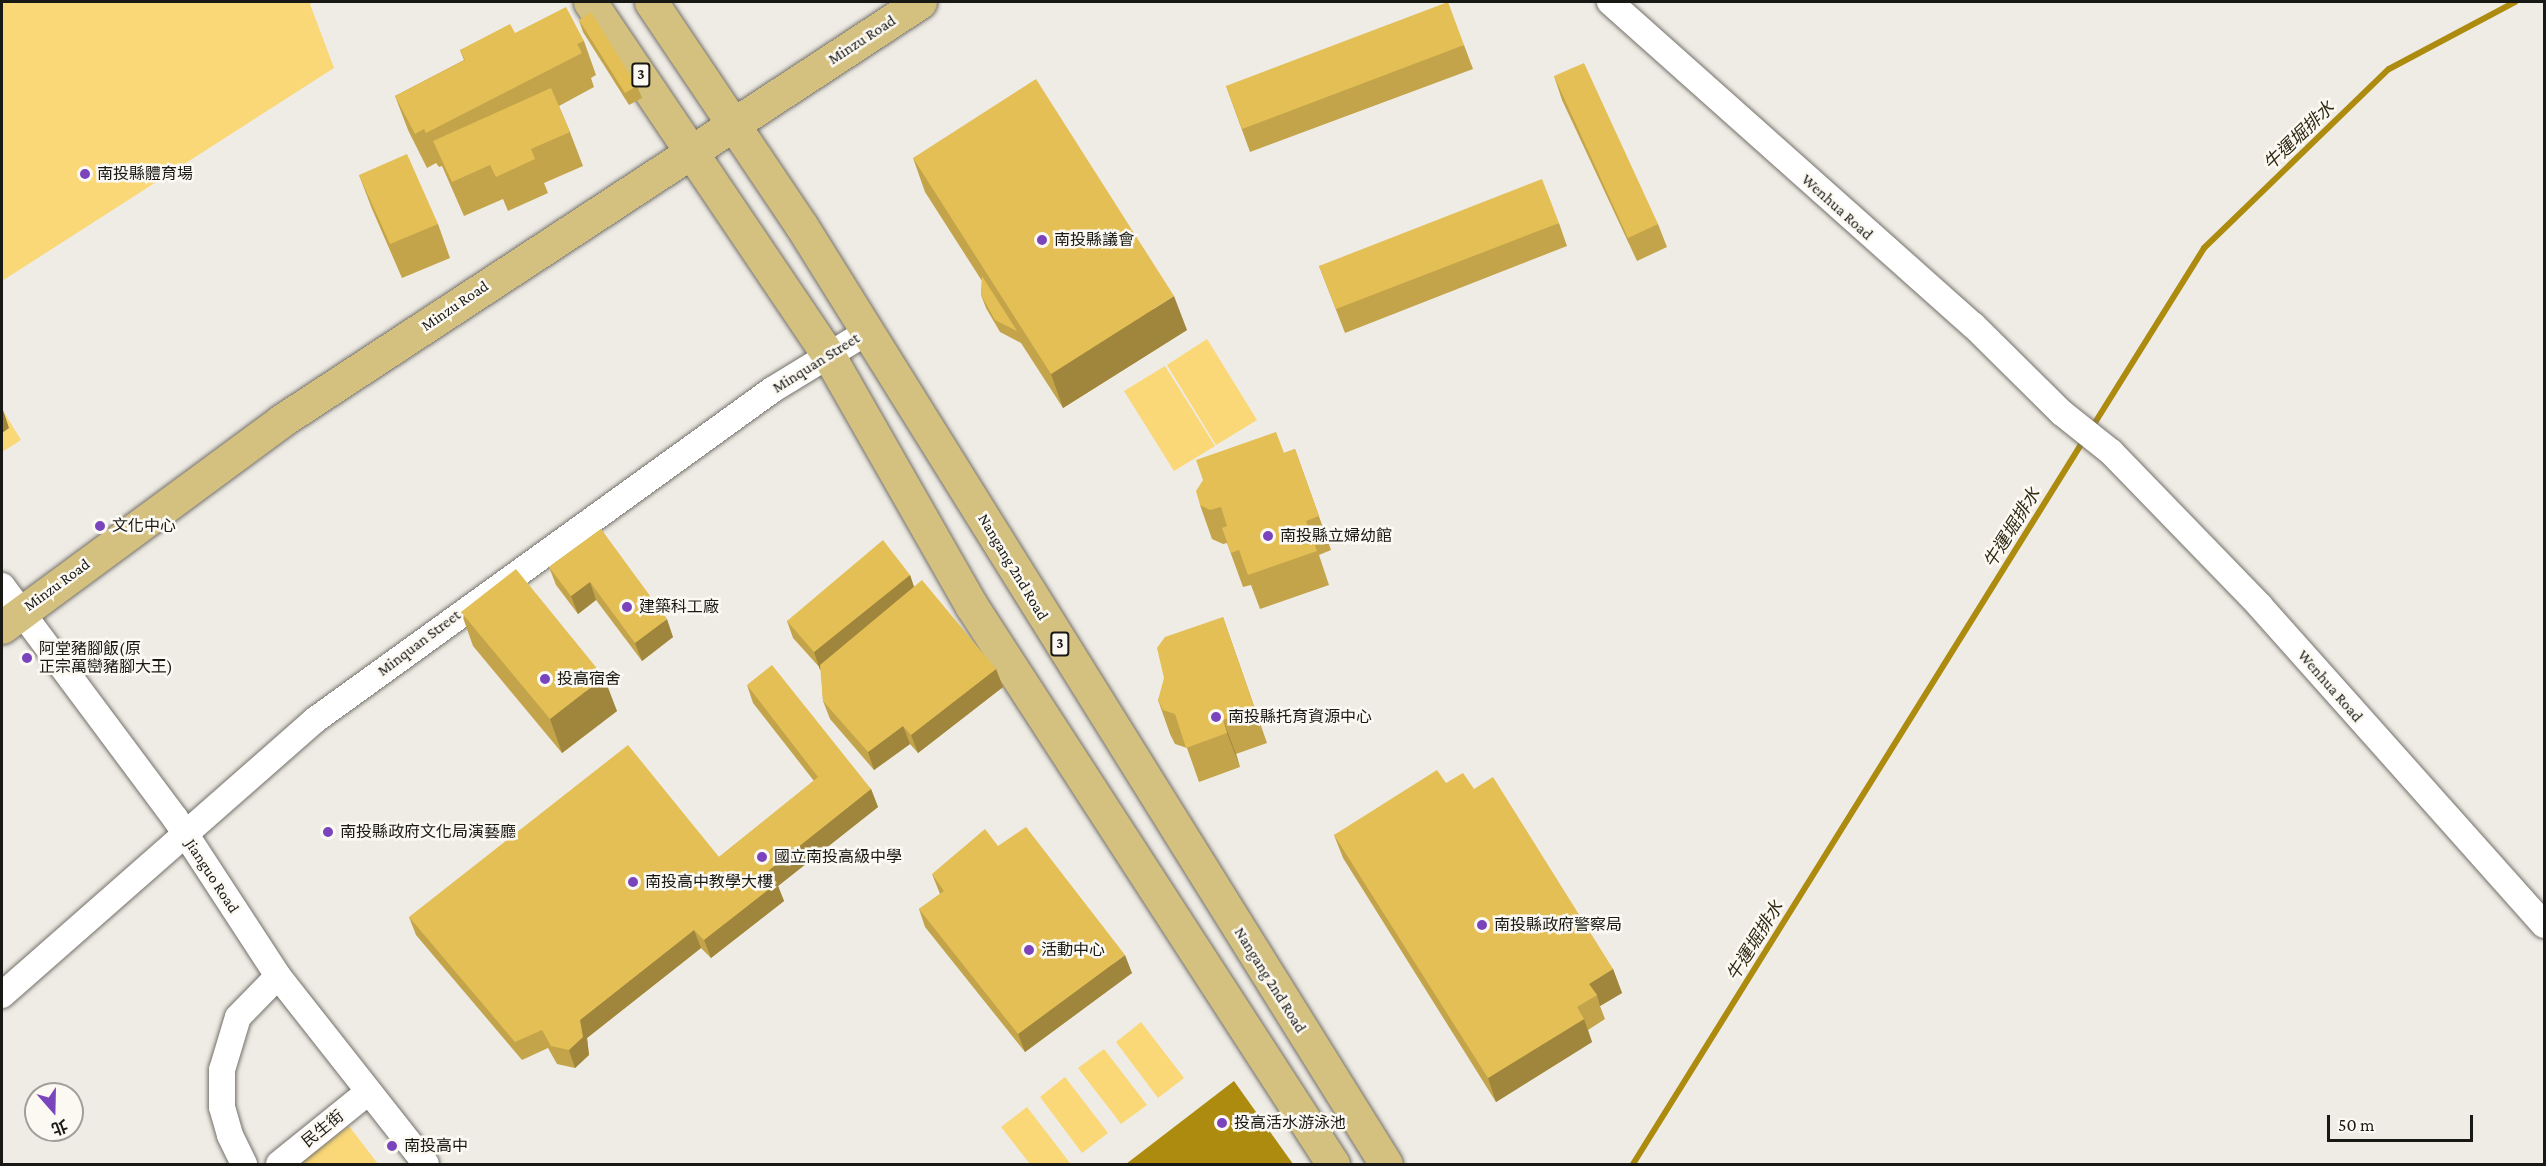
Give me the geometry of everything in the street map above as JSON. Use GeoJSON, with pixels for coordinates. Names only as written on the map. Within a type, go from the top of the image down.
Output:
{"type":"FeatureCollection","features":[{"type":"Feature","properties":{"kind":"main road","name":"3"},"geometry":{"type":"LineString","coordinates":[[590,2],[829,356],[970,605],[1334,1164]]}},
{"type":"Feature","properties":{"kind":"main road","name":"3"},"geometry":{"type":"LineString","coordinates":[[651,2],[735,123]]}},
{"type":"Feature","properties":{"kind":"main road","name":"Minzu Road"},"geometry":{"type":"LineString","coordinates":[[11,620],[281,421],[690,150],[920,2]]}},
{"type":"Feature","properties":{"kind":"main road","name":"Nangang 2nd Road"},"geometry":{"type":"LineString","coordinates":[[735,123],[867,332],[1377,1161]]}},
{"type":"Feature","properties":{"kind":"street","name":"Wenhua Road"},"geometry":{"type":"LineString","coordinates":[[1610,2],[1973,325],[2062,413],[2111,452],[2260,606],[2544,925]]}},
{"type":"Feature","properties":{"kind":"street","name":"Minquan Street"},"geometry":{"type":"LineString","coordinates":[[2,995],[186,836],[315,720],[772,390],[867,332]]}},
{"type":"Feature","properties":{"kind":"street","name":"Jianguo Road"},"geometry":{"type":"LineString","coordinates":[[2,586],[11,620],[186,836],[278,976],[367,1093],[426,1164]]}},
{"type":"Feature","properties":{"kind":"street"},"geometry":{"type":"LineString","coordinates":[[244,1164],[222,1107],[222,1070],[238,1017],[278,976]]}},
{"type":"Feature","properties":{"kind":"street","name":"民生街"},"geometry":{"type":"LineString","coordinates":[[279,1164],[367,1093]]}},
{"type":"Feature","properties":{"kind":"shaded area","name":"南投縣體育場"},"geometry":{"type":"Polygon","coordinates":[[[2,2],[313,2],[310,4],[334,68],[2,281],[2,2]]]}},
{"type":"Feature","properties":{"kind":"shaded area"},"geometry":{"type":"Polygon","coordinates":[[[1207,339],[1257,420],[1216,445],[1167,365],[1207,339]]]}},
{"type":"Feature","properties":{"kind":"shaded area"},"geometry":{"type":"Polygon","coordinates":[[[1165,366],[1215,446],[1174,471],[1124,391],[1165,366]]]}},
{"type":"Feature","properties":{"kind":"shaded area"},"geometry":{"type":"Polygon","coordinates":[[[2,409],[21,440],[2,452],[2,409]]]}},
{"type":"Feature","properties":{"kind":"shaded area"},"geometry":{"type":"Polygon","coordinates":[[[1141,1022],[1184,1078],[1158,1098],[1116,1042],[1141,1022]]]}},
{"type":"Feature","properties":{"kind":"shaded area"},"geometry":{"type":"Polygon","coordinates":[[[1104,1049],[1147,1105],[1121,1124],[1078,1068],[1104,1049]]]}},
{"type":"Feature","properties":{"kind":"shaded area"},"geometry":{"type":"Polygon","coordinates":[[[1065,1077],[1108,1133],[1082,1153],[1040,1097],[1065,1077]]]}},
{"type":"Feature","properties":{"kind":"shaded area","name":"投高活水游泳池"},"geometry":{"type":"Polygon","coordinates":[[[1234,1081],[1293,1164],[1126,1164],[1234,1081]]]}},
{"type":"Feature","properties":{"kind":"shaded area"},"geometry":{"type":"Polygon","coordinates":[[[1027,1107],[1070,1163],[1030,1164],[1001,1127],[1027,1107]]]}},
{"type":"Feature","properties":{"kind":"shaded area"},"geometry":{"type":"Polygon","coordinates":[[[349,1126],[378,1164],[299,1164],[349,1126]]]}},
{"type":"Feature","properties":{"kind":"building"},"geometry":{"type":"Polygon","coordinates":[[[1448,2],[1464,45],[1242,129],[1226,86],[1448,2]]]}},
{"type":"Feature","properties":{"kind":"building"},"geometry":{"type":"Polygon","coordinates":[[[566,7],[584,41],[577,44],[582,53],[426,133],[424,129],[415,134],[395,96],[465,60],[460,50],[510,24],[515,33],[566,7]]]}},
{"type":"Feature","properties":{"kind":"building"},"geometry":{"type":"Polygon","coordinates":[[[591,12],[637,86],[625,93],[579,20],[591,12]]]}},
{"type":"Feature","properties":{"kind":"building"},"geometry":{"type":"Polygon","coordinates":[[[1584,63],[1658,224],[1628,238],[1554,76],[1584,63]]]}},
{"type":"Feature","properties":{"kind":"building","name":"南投縣議會"},"geometry":{"type":"Polygon","coordinates":[[[1036,79],[1174,296],[1051,374],[913,158],[1036,79]]]}},
{"type":"Feature","properties":{"kind":"building"},"geometry":{"type":"Polygon","coordinates":[[[551,88],[570,132],[531,149],[535,159],[496,177],[490,165],[452,182],[433,141],[551,88]]]}},
{"type":"Feature","properties":{"kind":"building"},"geometry":{"type":"Polygon","coordinates":[[[407,154],[438,224],[390,244],[359,175],[407,154]]]}},
{"type":"Feature","properties":{"kind":"building"},"geometry":{"type":"Polygon","coordinates":[[[1542,179],[1559,223],[1336,309],[1319,266],[1542,179]]]}},
{"type":"Feature","properties":{"kind":"building"},"geometry":{"type":"Polygon","coordinates":[[[982,276],[1017,331],[995,320],[981,295],[982,276]]]}},
{"type":"Feature","properties":{"kind":"building","name":"南投縣立婦幼館"},"geometry":{"type":"Polygon","coordinates":[[[1276,432],[1284,453],[1295,449],[1319,516],[1306,521],[1317,551],[1248,575],[1239,550],[1231,553],[1222,528],[1227,526],[1221,507],[1210,510],[1200,505],[1196,491],[1203,480],[1196,460],[1276,432]]]}},
{"type":"Feature","properties":{"kind":"building","name":"建築科工廠"},"geometry":{"type":"Polygon","coordinates":[[[601,529],[667,619],[635,643],[590,582],[571,596],[549,567],[601,529]]]}},
{"type":"Feature","properties":{"kind":"building"},"geometry":{"type":"Polygon","coordinates":[[[883,540],[910,575],[814,652],[787,621],[883,540]]]}},
{"type":"Feature","properties":{"kind":"building","name":"投高宿舍"},"geometry":{"type":"Polygon","coordinates":[[[516,569],[604,677],[550,719],[461,612],[516,569]]]}},
{"type":"Feature","properties":{"kind":"building"},"geometry":{"type":"Polygon","coordinates":[[[922,580],[996,669],[911,735],[903,726],[868,752],[823,701],[820,665],[922,580]]]}},
{"type":"Feature","properties":{"kind":"building","name":"南投縣托育資源中心"},"geometry":{"type":"Polygon","coordinates":[[[1223,617],[1255,709],[1223,720],[1227,733],[1186,748],[1175,714],[1163,710],[1158,700],[1164,678],[1157,648],[1165,637],[1223,617]]]}},
{"type":"Feature","properties":{"kind":"building","name":"南投高中教學大樓"},"geometry":{"type":"Polygon","coordinates":[[[772,665],[871,789],[768,871],[777,883],[704,940],[694,930],[580,1020],[583,1037],[569,1050],[551,1046],[542,1030],[515,1042],[409,917],[628,745],[719,857],[818,777],[747,685],[772,665]]]}},
{"type":"Feature","properties":{"kind":"building","name":"南投縣政府警察局"},"geometry":{"type":"Polygon","coordinates":[[[1437,770],[1446,783],[1463,773],[1474,789],[1493,777],[1613,969],[1589,984],[1597,995],[1577,1007],[1584,1019],[1488,1078],[1334,835],[1437,770]]]}},
{"type":"Feature","properties":{"kind":"building","name":"活動中心"},"geometry":{"type":"Polygon","coordinates":[[[1026,827],[1125,955],[1018,1034],[919,909],[944,891],[932,874],[985,829],[998,846],[1026,827]]]}},
{"type":"Feature","properties":{"kind":"waterway","name":"牛運堀排水"},"geometry":{"type":"LineString","coordinates":[[2091,429],[2204,248],[2389,69],[2515,2]]}},
{"type":"Feature","properties":{"kind":"waterway","name":"牛運堀排水"},"geometry":{"type":"LineString","coordinates":[[1633,1164],[2085,438]]}},
{"type":"Feature","properties":{"kind":"place","name":"南投縣體育場"},"geometry":{"type":"Point","coordinates":[85,174]}},
{"type":"Feature","properties":{"kind":"place","name":"南投縣議會"},"geometry":{"type":"Point","coordinates":[1042,240]}},
{"type":"Feature","properties":{"kind":"place","name":"文化中心"},"geometry":{"type":"Point","coordinates":[100,526]}},
{"type":"Feature","properties":{"kind":"place","name":"南投縣立婦幼館"},"geometry":{"type":"Point","coordinates":[1268,536]}},
{"type":"Feature","properties":{"kind":"place","name":"建築科工廠"},"geometry":{"type":"Point","coordinates":[627,607]}},
{"type":"Feature","properties":{"kind":"place","name":"阿堂豬腳飯(原 正宗萬巒豬腳大王)"},"geometry":{"type":"Point","coordinates":[27,658]}},
{"type":"Feature","properties":{"kind":"place","name":"投高宿舍"},"geometry":{"type":"Point","coordinates":[545,679]}},
{"type":"Feature","properties":{"kind":"place","name":"南投縣托育資源中心"},"geometry":{"type":"Point","coordinates":[1216,717]}},
{"type":"Feature","properties":{"kind":"place","name":"南投縣政府文化局演藝廳"},"geometry":{"type":"Point","coordinates":[328,832]}},
{"type":"Feature","properties":{"kind":"place","name":"國立南投高級中學"},"geometry":{"type":"Point","coordinates":[762,857]}},
{"type":"Feature","properties":{"kind":"place","name":"南投高中教學大樓"},"geometry":{"type":"Point","coordinates":[633,882]}},
{"type":"Feature","properties":{"kind":"place","name":"南投縣政府警察局"},"geometry":{"type":"Point","coordinates":[1482,925]}},
{"type":"Feature","properties":{"kind":"place","name":"活動中心"},"geometry":{"type":"Point","coordinates":[1029,950]}},
{"type":"Feature","properties":{"kind":"place","name":"投高活水游泳池"},"geometry":{"type":"Point","coordinates":[1222,1123]}},
{"type":"Feature","properties":{"kind":"place","name":"南投高中"},"geometry":{"type":"Point","coordinates":[392,1146]}}]}
